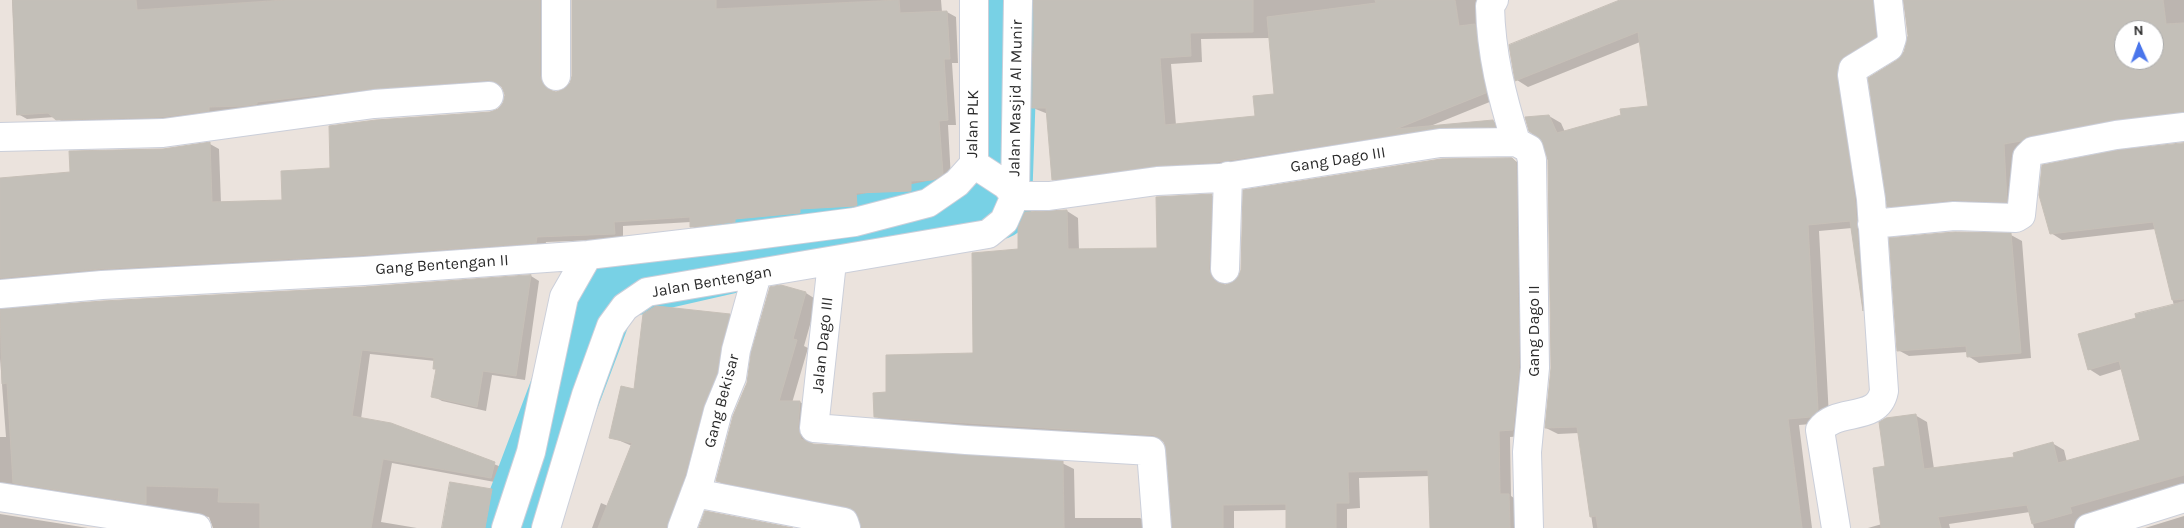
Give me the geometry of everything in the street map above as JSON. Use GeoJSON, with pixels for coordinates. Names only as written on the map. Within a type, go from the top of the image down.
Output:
{"type":"FeatureCollection","features":[{"type":"Feature","properties":{"kind":"street"},"geometry":{"type":"LineString","coordinates":[[556,0],[556,76]]}},
{"type":"Feature","properties":{"kind":"street","name":"Jalan PLK"},"geometry":{"type":"LineString","coordinates":[[882,219],[928,203],[957,183],[977,166],[974,0]]}},
{"type":"Feature","properties":{"kind":"street","name":"Jalan Masjid Al Munir"},"geometry":{"type":"LineString","coordinates":[[1010,190],[1018,0]]}},
{"type":"Feature","properties":{"kind":"street"},"geometry":{"type":"LineString","coordinates":[[1494,0],[1490,6],[1494,58],[1500,89],[1516,142]]}},
{"type":"Feature","properties":{"kind":"street"},"geometry":{"type":"LineString","coordinates":[[1836,528],[1820,430],[1829,421],[1873,409],[1880,402],[1884,391],[1871,199],[1852,75],[1853,69],[1889,47],[1892,38],[1888,0]]}},
{"type":"Feature","properties":{"kind":"street"},"geometry":{"type":"LineString","coordinates":[[0,137],[163,133],[374,104],[489,96]]}},
{"type":"Feature","properties":{"kind":"street"},"geometry":{"type":"LineString","coordinates":[[1872,224],[1954,216],[2016,218],[2020,215],[2027,157],[2033,151],[2116,135],[2184,127]]}},
{"type":"Feature","properties":{"kind":"street","name":"Gang Dago III"},"geometry":{"type":"LineString","coordinates":[[1010,190],[1049,196],[1157,181],[1228,176],[1440,143],[1516,142]]}},
{"type":"Feature","properties":{"kind":"street","name":"Gang Dago II"},"geometry":{"type":"LineString","coordinates":[[1516,142],[1529,149],[1532,160],[1535,368],[1526,452],[1529,528]]}},
{"type":"Feature","properties":{"kind":"street"},"geometry":{"type":"LineString","coordinates":[[977,166],[1010,190]]}},
{"type":"Feature","properties":{"kind":"street"},"geometry":{"type":"LineString","coordinates":[[1225,269],[1228,176]]}},
{"type":"Feature","properties":{"kind":"street","name":"Jalan Bentengan"},"geometry":{"type":"LineString","coordinates":[[546,528],[586,395],[611,326],[618,315],[635,299],[647,292],[988,234],[1004,221],[1010,190]]}},
{"type":"Feature","properties":{"kind":"street"},"geometry":{"type":"LineString","coordinates":[[882,219],[886,251]]}},
{"type":"Feature","properties":{"kind":"street","name":"Gang Bentengan II"},"geometry":{"type":"LineString","coordinates":[[0,294],[102,285],[364,271],[588,255],[882,219]]}},
{"type":"Feature","properties":{"kind":"street"},"geometry":{"type":"LineString","coordinates":[[506,528],[531,452],[564,297],[588,255]]}},
{"type":"Feature","properties":{"kind":"street","name":"Jalan Dago III"},"geometry":{"type":"LineString","coordinates":[[832,262],[814,428],[966,440],[1151,451],[1158,528]]}},
{"type":"Feature","properties":{"kind":"street","name":"Gang Bekisar"},"geometry":{"type":"LineString","coordinates":[[682,528],[696,493],[718,411],[732,377],[736,350],[757,274]]}},
{"type":"Feature","properties":{"kind":"street"},"geometry":{"type":"LineString","coordinates":[[696,493],[845,525]]}},
{"type":"Feature","properties":{"kind":"street"},"geometry":{"type":"LineString","coordinates":[[0,497],[197,528]]}},
{"type":"Feature","properties":{"kind":"street"},"geometry":{"type":"LineString","coordinates":[[2089,528],[2184,498]]}},
{"type":"Feature","properties":{"kind":"building"},"geometry":{"type":"Polygon","coordinates":[[[13,0],[136,0],[137,10],[285,0],[540,0],[540,76],[543,84],[549,90],[556,92],[564,89],[570,83],[572,76],[572,0],[716,0],[716,9],[899,0],[900,13],[947,11],[950,59],[944,59],[948,120],[939,121],[943,174],[933,180],[911,181],[911,191],[856,193],[857,205],[855,206],[800,209],[800,213],[735,219],[735,222],[694,227],[690,227],[690,217],[614,222],[615,234],[537,237],[536,243],[363,255],[101,269],[0,278],[0,178],[70,172],[69,151],[163,149],[210,142],[212,202],[282,200],[281,171],[330,168],[329,126],[376,120],[490,112],[498,109],[503,103],[505,95],[502,87],[488,80],[372,89],[257,102],[257,104],[244,106],[209,107],[209,111],[162,117],[56,120],[48,113],[17,115],[13,0]]]}},
{"type":"Feature","properties":{"kind":"building"},"geometry":{"type":"Polygon","coordinates":[[[1034,0],[1253,0],[1253,32],[1190,33],[1191,56],[1160,58],[1165,125],[1255,116],[1253,96],[1274,94],[1267,17],[1376,3],[1375,0],[1455,0],[1459,26],[1475,24],[1486,93],[1396,129],[1493,120],[1495,127],[1438,128],[1218,162],[1155,166],[1052,180],[1046,108],[1032,108],[1034,0]]]}},
{"type":"Feature","properties":{"kind":"building"},"geometry":{"type":"Polygon","coordinates":[[[1620,0],[1873,0],[1876,37],[1845,56],[1840,61],[1837,73],[1855,201],[1863,311],[1850,221],[1808,225],[1818,410],[1811,417],[1788,419],[1802,528],[1598,528],[1596,516],[1590,517],[1577,427],[1545,428],[1551,368],[1548,160],[1541,140],[1529,131],[1525,117],[1549,115],[1557,133],[1621,115],[1620,109],[1648,106],[1638,32],[1515,81],[1509,45],[1620,0]]]}},
{"type":"Feature","properties":{"kind":"building"},"geometry":{"type":"Polygon","coordinates":[[[1904,0],[2163,0],[2166,24],[2184,23],[2184,112],[2113,120],[2030,136],[2021,141],[2004,144],[2007,202],[1953,200],[1887,207],[1868,78],[1897,60],[1904,52],[1908,36],[1904,0]]]}},
{"type":"Feature","properties":{"kind":"building"},"geometry":{"type":"Polygon","coordinates":[[[2184,143],[2184,299],[2172,300],[2153,222],[2050,234],[2039,195],[2042,165],[2118,150],[2184,143]]]}},
{"type":"Feature","properties":{"kind":"building"},"geometry":{"type":"Polygon","coordinates":[[[1512,158],[1516,162],[1519,367],[1513,430],[1499,431],[1500,494],[1509,494],[1510,528],[1430,528],[1428,470],[1348,472],[1349,503],[1336,503],[1336,528],[1286,528],[1286,504],[1223,505],[1223,528],[1172,528],[1166,449],[1164,442],[1154,435],[874,417],[873,393],[886,392],[886,355],[973,353],[972,253],[1018,249],[1018,228],[1025,212],[1067,210],[1068,249],[1157,248],[1156,197],[1212,194],[1209,269],[1211,276],[1216,282],[1225,285],[1233,282],[1241,270],[1243,190],[1441,159],[1512,158]]]}},
{"type":"Feature","properties":{"kind":"building"},"geometry":{"type":"Polygon","coordinates":[[[1955,232],[2011,233],[2021,353],[1967,357],[1966,346],[1897,351],[1889,238],[1955,232]]]}},
{"type":"Feature","properties":{"kind":"building"},"geometry":{"type":"Polygon","coordinates":[[[531,275],[516,376],[483,371],[477,407],[431,397],[436,369],[433,369],[434,358],[362,350],[352,416],[391,423],[495,462],[491,478],[383,459],[371,528],[260,528],[260,503],[218,502],[219,488],[146,486],[146,504],[13,483],[7,383],[2,384],[0,309],[531,275]]]}},
{"type":"Feature","properties":{"kind":"building"},"geometry":{"type":"Polygon","coordinates":[[[781,285],[806,292],[793,339],[797,340],[779,401],[800,401],[798,427],[801,439],[813,444],[1063,461],[1064,528],[861,528],[855,511],[847,507],[716,481],[733,416],[747,383],[751,353],[770,287],[781,285]]]}},
{"type":"Feature","properties":{"kind":"building"},"geometry":{"type":"Polygon","coordinates":[[[2184,302],[2184,475],[2070,507],[2072,513],[2032,524],[2027,505],[1938,517],[1941,528],[1881,528],[1873,468],[1885,466],[1879,422],[1886,418],[1916,414],[1924,469],[2014,457],[2013,453],[2053,442],[2058,463],[2140,440],[2119,361],[2088,370],[2078,334],[2136,318],[2135,314],[2184,302]]]}},
{"type":"Feature","properties":{"kind":"building"},"geometry":{"type":"Polygon","coordinates":[[[656,306],[730,314],[721,346],[717,373],[703,407],[685,475],[667,528],[598,528],[632,443],[609,438],[621,386],[634,389],[643,314],[656,306]]]}},
{"type":"Feature","properties":{"kind":"building"},"geometry":{"type":"Polygon","coordinates":[[[450,482],[492,489],[485,528],[442,528],[450,482]]]}},
{"type":"Feature","properties":{"kind":"building"},"geometry":{"type":"Polygon","coordinates":[[[705,511],[793,528],[699,528],[705,511]]]}},
{"type":"Feature","properties":{"kind":"waterway"},"geometry":{"type":"LineString","coordinates":[[514,528],[605,286],[754,252],[996,204],[1003,0]]}}]}
